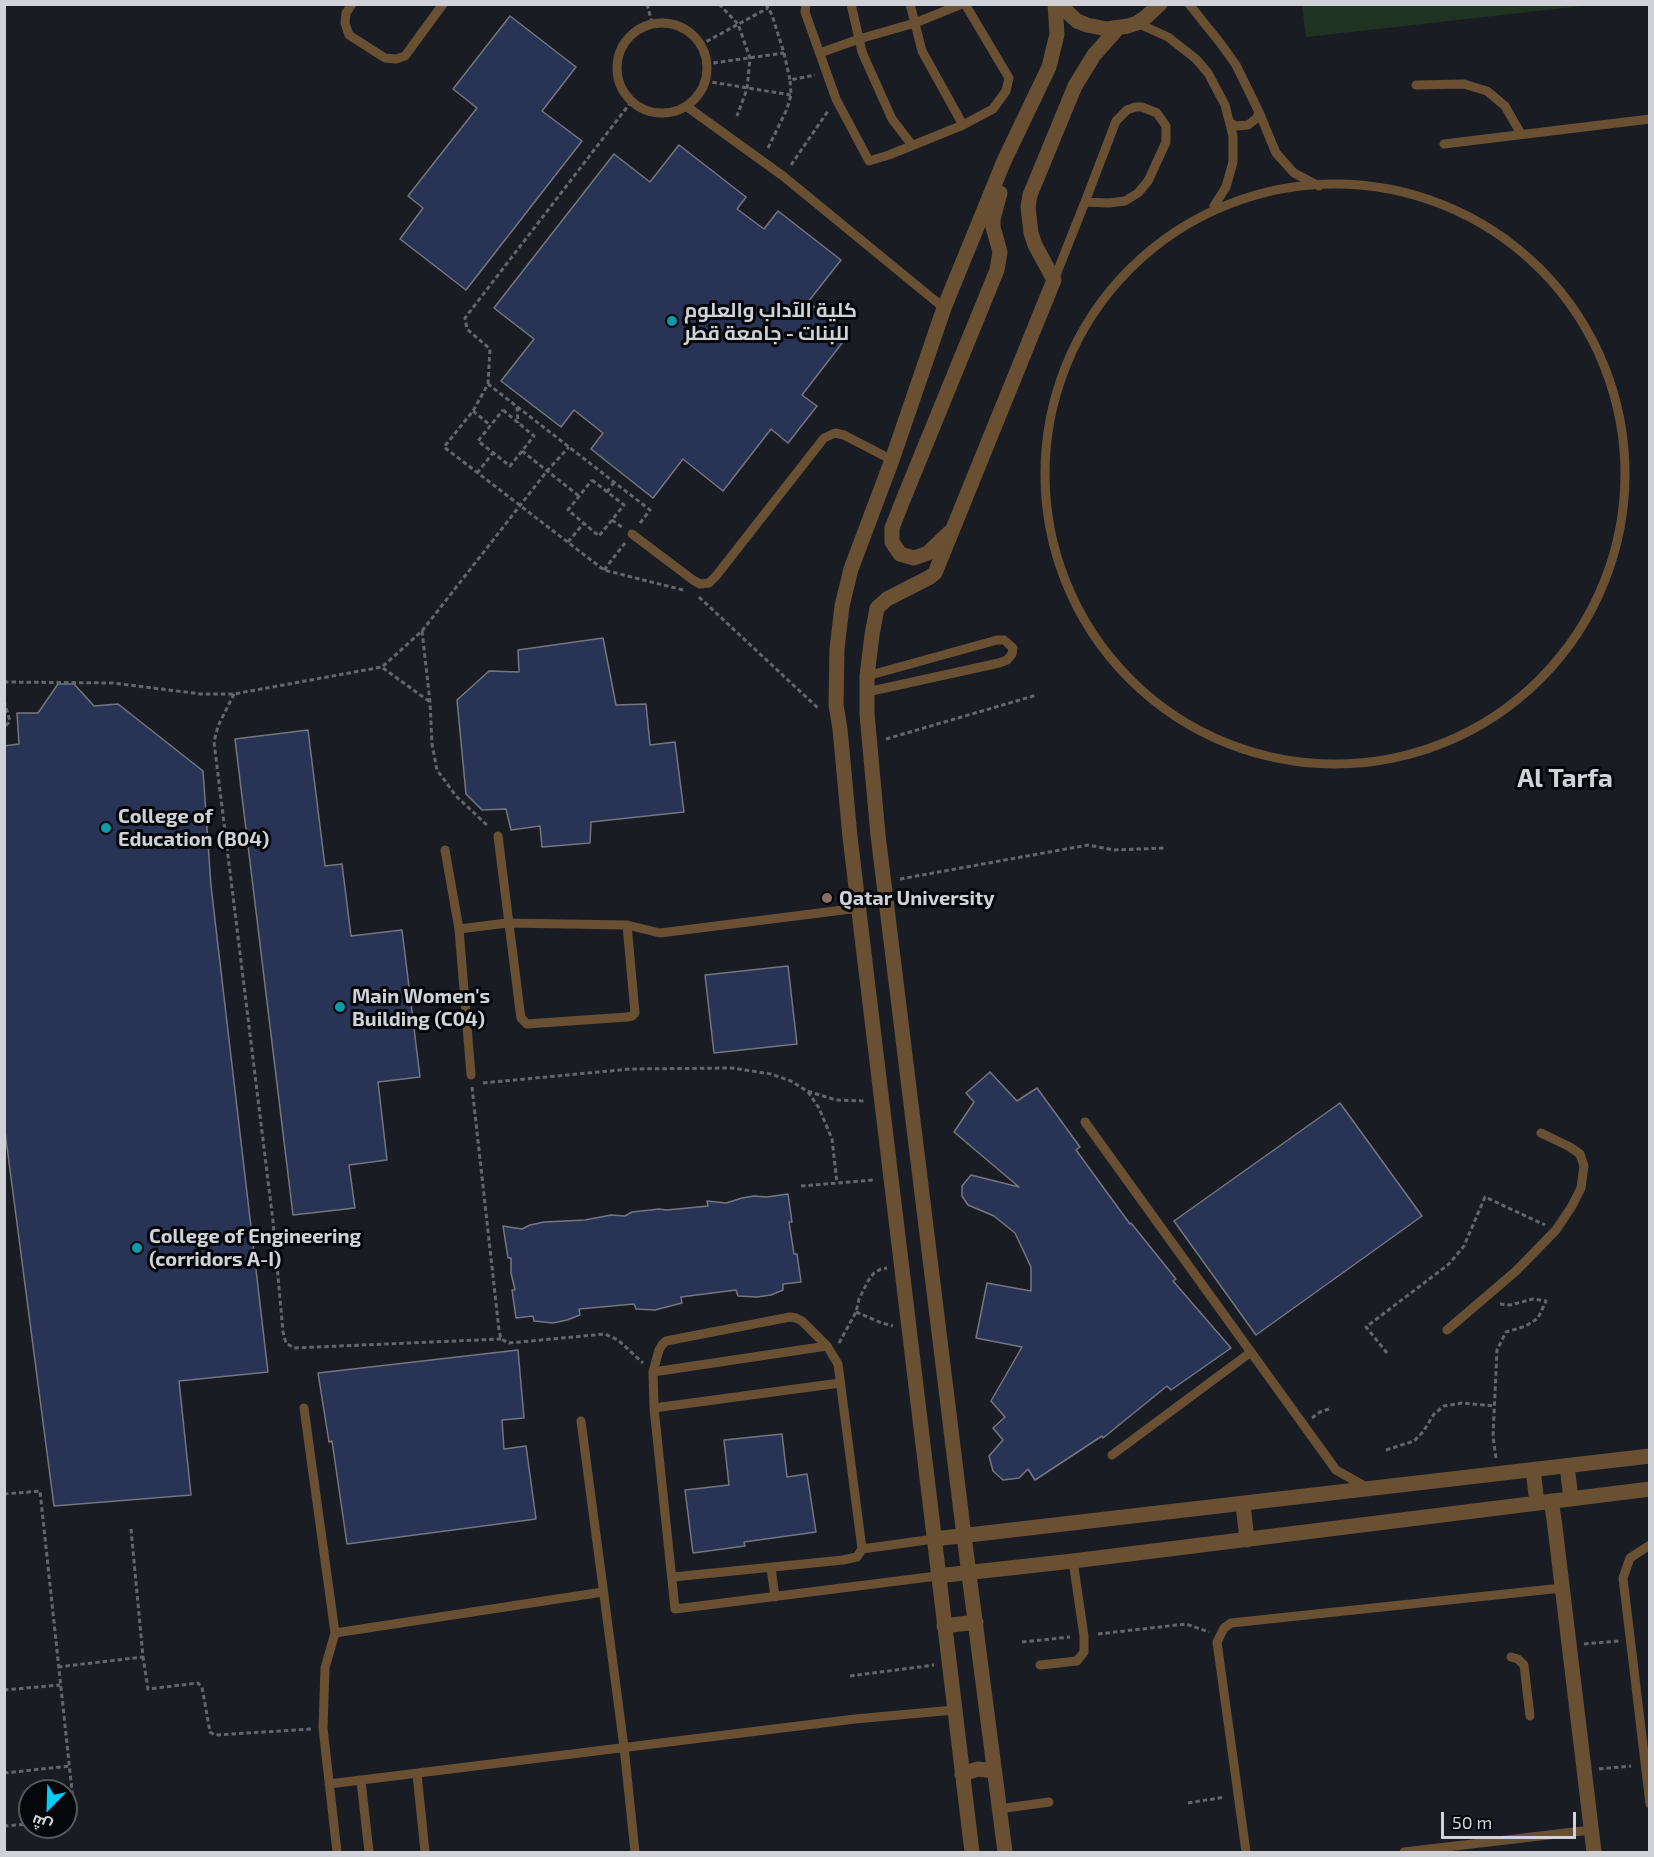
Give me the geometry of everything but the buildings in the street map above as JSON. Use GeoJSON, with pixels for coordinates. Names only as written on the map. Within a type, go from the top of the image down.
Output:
{"type":"FeatureCollection","features":[{"type":"Feature","properties":{"kind":"street"},"geometry":{"type":"LineString","coordinates":[[1057,4],[1069,15],[1087,25],[1107,29],[1137,23],[1160,4]]}},
{"type":"Feature","properties":{"kind":"street"},"geometry":{"type":"LineString","coordinates":[[972,1852],[850,837],[836,705],[837,649],[842,606],[851,569],[892,460],[944,308],[1004,161],[1049,67],[1057,34],[1057,4]]}},
{"type":"Feature","properties":{"kind":"street"},"geometry":{"type":"LineString","coordinates":[[1005,1852],[878,835],[867,714],[867,676],[877,608],[887,599],[935,573],[1054,280],[1031,233],[1028,207],[1030,195],[1075,86],[1094,55],[1118,28]]}},
{"type":"Feature","properties":{"kind":"street"},"geometry":{"type":"LineString","coordinates":[[953,529],[928,554],[921,557],[907,557],[895,549],[892,542],[892,528],[997,270],[1000,252],[993,219],[1004,182],[1004,161]]}},
{"type":"Feature","properties":{"kind":"street"},"geometry":{"type":"LineString","coordinates":[[850,837],[878,835]]}},
{"type":"Feature","properties":{"kind":"street"},"geometry":{"type":"LineString","coordinates":[[934,1539],[1650,1456]]}},
{"type":"Feature","properties":{"kind":"street"},"geometry":{"type":"LineString","coordinates":[[1567,1466],[1571,1499]]}},
{"type":"Feature","properties":{"kind":"street"},"geometry":{"type":"LineString","coordinates":[[1533,1470],[1544,1502],[1562,1588],[1594,1852]]}},
{"type":"Feature","properties":{"kind":"street"},"geometry":{"type":"LineString","coordinates":[[938,1576],[1650,1489]]}},
{"type":"Feature","properties":{"kind":"street"},"geometry":{"type":"LineString","coordinates":[[1243,1504],[1247,1540]]}},
{"type":"Feature","properties":{"kind":"street"},"geometry":{"type":"LineString","coordinates":[[944,1626],[976,1622]]}},
{"type":"Feature","properties":{"kind":"street"},"geometry":{"type":"LineString","coordinates":[[962,1774],[978,1769],[994,1771]]}},
{"type":"Feature","properties":{"kind":"lane"},"geometry":{"type":"LineString","coordinates":[[352,4],[346,13],[345,24],[349,34],[385,58],[396,59],[405,56],[442,4]]}},
{"type":"Feature","properties":{"kind":"lane"},"geometry":{"type":"LineString","coordinates":[[806,4],[805,12],[836,99],[869,160],[889,155],[963,125],[993,109],[1006,91],[1009,78],[964,4],[915,23],[820,53]]}},
{"type":"Feature","properties":{"kind":"lane"},"geometry":{"type":"LineString","coordinates":[[851,4],[862,52],[892,119],[912,145]]}},
{"type":"Feature","properties":{"kind":"lane"},"geometry":{"type":"LineString","coordinates":[[910,4],[922,51],[963,125]]}},
{"type":"Feature","properties":{"kind":"lane"},"geometry":{"type":"LineString","coordinates":[[1190,4],[1231,58],[1259,112],[1270,141],[1284,164],[1302,179],[1322,187]]}},
{"type":"Feature","properties":{"kind":"lane"},"geometry":{"type":"LineString","coordinates":[[652,23],[669,23],[689,32],[700,45],[706,64],[705,81],[701,90],[686,106],[665,112],[654,112],[631,102],[621,86],[616,65],[618,55],[629,36],[652,23]]}},
{"type":"Feature","properties":{"kind":"lane"},"geometry":{"type":"LineString","coordinates":[[1137,23],[1168,37],[1196,59],[1218,89],[1230,123],[1234,149],[1226,187],[1212,209]]}},
{"type":"Feature","properties":{"kind":"lane"},"geometry":{"type":"LineString","coordinates":[[1416,85],[1464,84],[1487,91],[1505,106],[1521,134]]}},
{"type":"Feature","properties":{"kind":"lane"},"geometry":{"type":"LineString","coordinates":[[686,106],[783,176],[944,308]]}},
{"type":"Feature","properties":{"kind":"lane"},"geometry":{"type":"LineString","coordinates":[[1054,280],[1116,121],[1127,110],[1142,107],[1157,112],[1166,126],[1166,142],[1144,187],[1125,201],[1085,202]]}},
{"type":"Feature","properties":{"kind":"lane"},"geometry":{"type":"LineString","coordinates":[[1230,123],[1236,126],[1248,125],[1257,118],[1259,112]]}},
{"type":"Feature","properties":{"kind":"lane"},"geometry":{"type":"LineString","coordinates":[[1444,144],[1650,119]]}},
{"type":"Feature","properties":{"kind":"lane"},"geometry":{"type":"LineString","coordinates":[[1346,186],[1372,187],[1401,192],[1454,210],[1504,239],[1546,276],[1565,298],[1595,346],[1607,372],[1622,427],[1626,483],[1619,539],[1601,593],[1573,642],[1536,685],[1491,719],[1441,745],[1386,760],[1329,764],[1275,758],[1222,741],[1190,724],[1152,699],[1112,660],[1081,615],[1059,564],[1047,511],[1045,456],[1053,402],[1072,350],[1084,326],[1100,303],[1136,262],[1157,245],[1212,209],[1223,202],[1248,194],[1346,186]]}},
{"type":"Feature","properties":{"kind":"lane"},"geometry":{"type":"LineString","coordinates":[[633,534],[693,580],[700,584],[709,582],[824,438],[835,433],[844,435],[892,460]]}},
{"type":"Feature","properties":{"kind":"lane"},"geometry":{"type":"LineString","coordinates":[[867,676],[997,640],[1004,640],[1013,648],[1007,660],[999,663],[867,692]]}},
{"type":"Feature","properties":{"kind":"lane"},"geometry":{"type":"LineString","coordinates":[[498,836],[507,923],[521,1018],[527,1024],[632,1016],[635,1013],[627,925]]}},
{"type":"Feature","properties":{"kind":"lane"},"geometry":{"type":"LineString","coordinates":[[445,850],[459,929],[472,1079]]}},
{"type":"Feature","properties":{"kind":"lane"},"geometry":{"type":"LineString","coordinates":[[459,929],[507,923],[627,925],[660,933],[860,908]]}},
{"type":"Feature","properties":{"kind":"lane"},"geometry":{"type":"LineString","coordinates":[[1085,1122],[1336,1470],[1370,1489]]}},
{"type":"Feature","properties":{"kind":"lane"},"geometry":{"type":"LineString","coordinates":[[1447,1330],[1516,1272],[1556,1230],[1581,1188],[1584,1166],[1580,1154],[1570,1146],[1541,1133]]}},
{"type":"Feature","properties":{"kind":"lane"},"geometry":{"type":"LineString","coordinates":[[672,1577],[857,1557],[862,1549],[838,1364],[827,1346],[802,1321],[790,1317],[666,1341],[659,1350],[653,1372],[654,1408],[675,1609],[938,1576]]}},
{"type":"Feature","properties":{"kind":"lane"},"geometry":{"type":"LineString","coordinates":[[653,1372],[827,1346]]}},
{"type":"Feature","properties":{"kind":"lane"},"geometry":{"type":"LineString","coordinates":[[1112,1455],[1251,1352]]}},
{"type":"Feature","properties":{"kind":"lane"},"geometry":{"type":"LineString","coordinates":[[654,1408],[840,1383]]}},
{"type":"Feature","properties":{"kind":"lane"},"geometry":{"type":"LineString","coordinates":[[304,1408],[335,1633],[325,1668],[323,1728],[337,1852]]}},
{"type":"Feature","properties":{"kind":"lane"},"geometry":{"type":"LineString","coordinates":[[581,1421],[624,1747],[635,1852]]}},
{"type":"Feature","properties":{"kind":"lane"},"geometry":{"type":"LineString","coordinates":[[862,1549],[934,1539]]}},
{"type":"Feature","properties":{"kind":"lane"},"geometry":{"type":"LineString","coordinates":[[1650,1545],[1630,1558],[1623,1578],[1650,1804]]}},
{"type":"Feature","properties":{"kind":"lane"},"geometry":{"type":"LineString","coordinates":[[1040,1665],[1077,1661],[1084,1652],[1084,1636],[1073,1561]]}},
{"type":"Feature","properties":{"kind":"lane"},"geometry":{"type":"LineString","coordinates":[[771,1568],[776,1597]]}},
{"type":"Feature","properties":{"kind":"lane"},"geometry":{"type":"LineString","coordinates":[[1246,1852],[1217,1642],[1231,1623],[1562,1588]]}},
{"type":"Feature","properties":{"kind":"lane"},"geometry":{"type":"LineString","coordinates":[[335,1633],[603,1592]]}},
{"type":"Feature","properties":{"kind":"lane"},"geometry":{"type":"LineString","coordinates":[[1511,1657],[1518,1659],[1524,1665],[1530,1716]]}},
{"type":"Feature","properties":{"kind":"lane"},"geometry":{"type":"LineString","coordinates":[[329,1784],[855,1719],[954,1710]]}},
{"type":"Feature","properties":{"kind":"lane"},"geometry":{"type":"LineString","coordinates":[[417,1774],[425,1852]]}},
{"type":"Feature","properties":{"kind":"lane"},"geometry":{"type":"LineString","coordinates":[[361,1781],[369,1852]]}},
{"type":"Feature","properties":{"kind":"lane"},"geometry":{"type":"LineString","coordinates":[[999,1809],[1049,1802]]}},
{"type":"Feature","properties":{"kind":"lane"},"geometry":{"type":"LineString","coordinates":[[1404,1852],[1591,1830]]}},
{"type":"Feature","properties":{"kind":"path"},"geometry":{"type":"LineString","coordinates":[[647,4],[652,23]]}},
{"type":"Feature","properties":{"kind":"path"},"geometry":{"type":"LineString","coordinates":[[719,4],[738,24],[750,58],[747,88],[737,116]]}},
{"type":"Feature","properties":{"kind":"path"},"geometry":{"type":"LineString","coordinates":[[700,45],[767,6],[772,15],[784,53],[791,95],[771,143],[760,160]]}},
{"type":"Feature","properties":{"kind":"path"},"geometry":{"type":"LineString","coordinates":[[706,64],[784,53]]}},
{"type":"Feature","properties":{"kind":"path"},"geometry":{"type":"LineString","coordinates":[[790,80],[826,72]]}},
{"type":"Feature","properties":{"kind":"path"},"geometry":{"type":"LineString","coordinates":[[705,81],[791,95]]}},
{"type":"Feature","properties":{"kind":"path"},"geometry":{"type":"LineString","coordinates":[[783,176],[836,99]]}},
{"type":"Feature","properties":{"kind":"path"},"geometry":{"type":"LineString","coordinates":[[631,102],[465,318],[467,329],[490,349],[488,384],[473,411],[444,447],[604,570],[684,590]]}},
{"type":"Feature","properties":{"kind":"path"},"geometry":{"type":"LineString","coordinates":[[488,384],[650,510],[604,570]]}},
{"type":"Feature","properties":{"kind":"path"},"geometry":{"type":"LineString","coordinates":[[517,407],[518,423]]}},
{"type":"Feature","properties":{"kind":"path"},"geometry":{"type":"LineString","coordinates":[[502,410],[518,423],[534,436],[510,466],[478,441],[502,410]]}},
{"type":"Feature","properties":{"kind":"path"},"geometry":{"type":"LineString","coordinates":[[473,411],[490,425]]}},
{"type":"Feature","properties":{"kind":"path"},"geometry":{"type":"LineString","coordinates":[[4,682],[113,683],[201,694],[234,694],[382,667],[422,631],[547,471],[569,447]]}},
{"type":"Feature","properties":{"kind":"path"},"geometry":{"type":"LineString","coordinates":[[522,451],[579,496]]}},
{"type":"Feature","properties":{"kind":"path"},"geometry":{"type":"LineString","coordinates":[[477,473],[493,453]]}},
{"type":"Feature","properties":{"kind":"path"},"geometry":{"type":"LineString","coordinates":[[592,480],[607,492],[624,505],[599,536],[568,510],[592,480]]}},
{"type":"Feature","properties":{"kind":"path"},"geometry":{"type":"LineString","coordinates":[[607,492],[615,481]]}},
{"type":"Feature","properties":{"kind":"path"},"geometry":{"type":"LineString","coordinates":[[568,542],[584,523]]}},
{"type":"Feature","properties":{"kind":"path"},"geometry":{"type":"LineString","coordinates":[[695,593],[840,729]]}},
{"type":"Feature","properties":{"kind":"path"},"geometry":{"type":"LineString","coordinates":[[422,631],[432,744],[437,770],[456,796],[498,836]]}},
{"type":"Feature","properties":{"kind":"path"},"geometry":{"type":"LineString","coordinates":[[382,667],[430,702]]}},
{"type":"Feature","properties":{"kind":"path"},"geometry":{"type":"LineString","coordinates":[[234,694],[218,726],[214,742],[286,1343],[294,1348],[501,1339],[509,1343],[604,1334],[618,1340],[653,1372]]}},
{"type":"Feature","properties":{"kind":"path"},"geometry":{"type":"LineString","coordinates":[[870,743],[1037,695]]}},
{"type":"Feature","properties":{"kind":"path"},"geometry":{"type":"LineString","coordinates":[[4,701],[10,720],[4,728]]}},
{"type":"Feature","properties":{"kind":"path"},"geometry":{"type":"LineString","coordinates":[[884,882],[1088,845],[1114,850],[1165,848]]}},
{"type":"Feature","properties":{"kind":"path"},"geometry":{"type":"LineString","coordinates":[[501,1339],[498,1330],[472,1079],[630,1069],[732,1068],[771,1074],[791,1081],[807,1091],[836,1100],[882,1101]]}},
{"type":"Feature","properties":{"kind":"path"},"geometry":{"type":"LineString","coordinates":[[807,1091],[819,1108],[832,1139],[837,1183]]}},
{"type":"Feature","properties":{"kind":"path"},"geometry":{"type":"LineString","coordinates":[[801,1186],[891,1179]]}},
{"type":"Feature","properties":{"kind":"path"},"geometry":{"type":"LineString","coordinates":[[1388,1353],[1366,1327],[1449,1264],[1464,1246],[1485,1197],[1556,1230]]}},
{"type":"Feature","properties":{"kind":"path"},"geometry":{"type":"LineString","coordinates":[[833,1354],[856,1312],[863,1290],[874,1273],[881,1269],[901,1267]]}},
{"type":"Feature","properties":{"kind":"path"},"geometry":{"type":"LineString","coordinates":[[1479,1304],[1510,1305],[1533,1299],[1545,1301],[1538,1318],[1526,1326],[1506,1332],[1497,1350],[1493,1437],[1499,1474]]}},
{"type":"Feature","properties":{"kind":"path"},"geometry":{"type":"LineString","coordinates":[[856,1312],[891,1326],[908,1323]]}},
{"type":"Feature","properties":{"kind":"path"},"geometry":{"type":"LineString","coordinates":[[1386,1450],[1414,1441],[1423,1432],[1434,1414],[1444,1406],[1462,1403],[1495,1406]]}},
{"type":"Feature","properties":{"kind":"path"},"geometry":{"type":"LineString","coordinates":[[4,1494],[40,1491],[71,1779]]}},
{"type":"Feature","properties":{"kind":"path"},"geometry":{"type":"LineString","coordinates":[[132,1529],[148,1689],[198,1683],[202,1687],[210,1732],[215,1735],[323,1728]]}},
{"type":"Feature","properties":{"kind":"path"},"geometry":{"type":"LineString","coordinates":[[1022,1642],[1186,1624],[1220,1635]]}},
{"type":"Feature","properties":{"kind":"path"},"geometry":{"type":"LineString","coordinates":[[1569,1645],[1630,1640]]}},
{"type":"Feature","properties":{"kind":"path"},"geometry":{"type":"LineString","coordinates":[[58,1667],[143,1657]]}},
{"type":"Feature","properties":{"kind":"path"},"geometry":{"type":"LineString","coordinates":[[850,1676],[948,1664]]}},
{"type":"Feature","properties":{"kind":"path"},"geometry":{"type":"LineString","coordinates":[[4,1690],[60,1685]]}},
{"type":"Feature","properties":{"kind":"path"},"geometry":{"type":"LineString","coordinates":[[1584,1770],[1645,1765]]}},
{"type":"Feature","properties":{"kind":"path"},"geometry":{"type":"LineString","coordinates":[[4,1773],[70,1766]]}},
{"type":"Feature","properties":{"kind":"path"},"geometry":{"type":"LineString","coordinates":[[1188,1803],[1239,1794]]}},
{"type":"Feature","properties":{"kind":"green space"},"geometry":{"type":"Polygon","coordinates":[[[1302,4],[1591,5],[1306,37],[1302,4]]]}},
{"type":"Feature","properties":{"kind":"place","name":"كلية الآداب والعلوم للبنات - جامعة قطر"},"geometry":{"type":"Point","coordinates":[672,321]}},
{"type":"Feature","properties":{"kind":"place","name":"College of Education (B04)"},"geometry":{"type":"Point","coordinates":[106,828]}},
{"type":"Feature","properties":{"kind":"place","name":"Qatar University"},"geometry":{"type":"Point","coordinates":[827,898]}},
{"type":"Feature","properties":{"kind":"place","name":"Main Women's Building (C04)"},"geometry":{"type":"Point","coordinates":[340,1007]}},
{"type":"Feature","properties":{"kind":"place","name":"College of Engineering (corridors A-I)"},"geometry":{"type":"Point","coordinates":[137,1248]}},
{"type":"Feature","properties":{"kind":"district","name":"Al Tarfa"},"geometry":{"type":"Point","coordinates":[1565,778]}}]}
